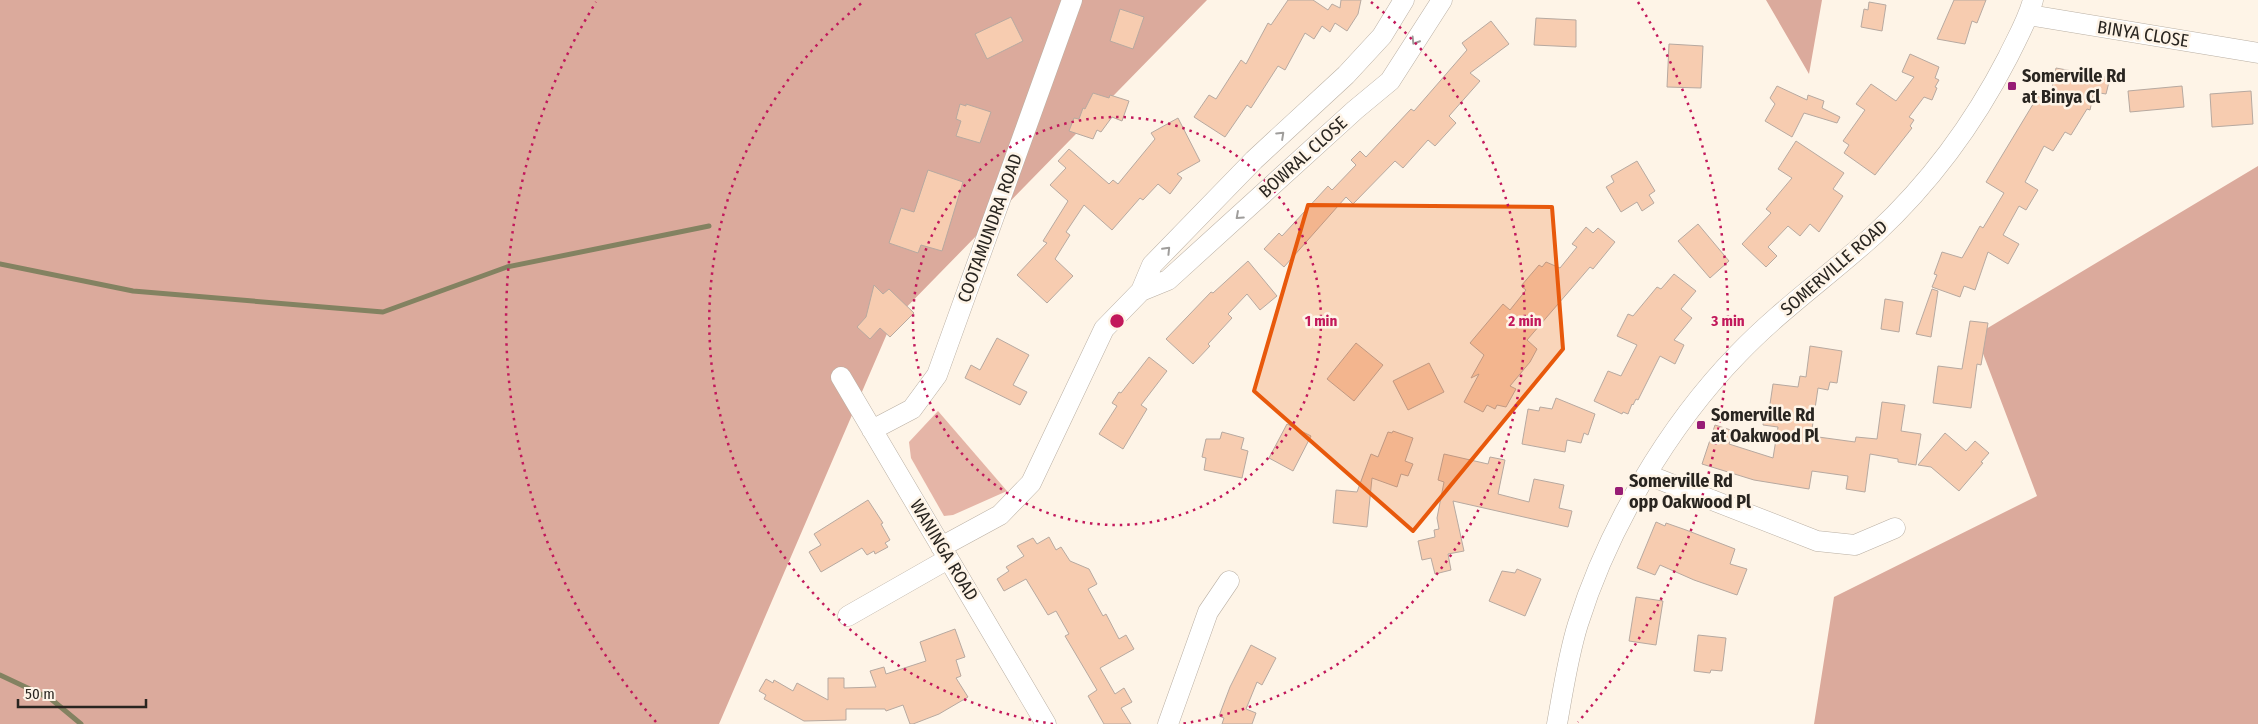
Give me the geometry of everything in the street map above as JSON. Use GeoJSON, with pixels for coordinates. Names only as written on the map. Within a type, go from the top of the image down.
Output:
{"type":"FeatureCollection","features":[{"type":"Feature","properties":{"kind":"street","name":"COOTAMUNDRA ROAD"},"geometry":{"type":"LineString","coordinates":[[872,430],[912,409],[937,375],[1072,0]]}},
{"type":"Feature","properties":{"kind":"street","name":"BOWRAL CLOSE"},"geometry":{"type":"LineString","coordinates":[[848,616],[1000,516],[1031,483],[1104,329],[1141,291],[1152,266],[1254,160],[1346,75],[1382,36],[1404,0]]}},
{"type":"Feature","properties":{"kind":"street","name":"BOWRAL CLOSE"},"geometry":{"type":"LineString","coordinates":[[1141,291],[1168,280],[1355,110],[1390,81],[1442,0]]}},
{"type":"Feature","properties":{"kind":"street","name":"BINYA CLOSE"},"geometry":{"type":"LineString","coordinates":[[2031,8],[2258,53]]}},
{"type":"Feature","properties":{"kind":"street","name":"SOMERVILLE ROAD"},"geometry":{"type":"LineString","coordinates":[[1557,724],[1577,626],[1591,586],[1614,536],[1648,475],[1695,404],[1737,354],[1875,234],[1909,200],[1933,172],[1962,136],[1995,82],[2031,8]]}},
{"type":"Feature","properties":{"kind":"street","name":"WANINGA ROAD"},"geometry":{"type":"LineString","coordinates":[[841,377],[1046,724]]}},
{"type":"Feature","properties":{"kind":"street"},"geometry":{"type":"LineString","coordinates":[[1648,475],[1817,541],[1855,545],[1894,528]]}},
{"type":"Feature","properties":{"kind":"street"},"geometry":{"type":"LineString","coordinates":[[1168,724],[1208,612],[1229,581]]}},
{"type":"Feature","properties":{"kind":"highlighted area"},"geometry":{"type":"Polygon","coordinates":[[[1308,205],[1552,207],[1563,349],[1413,531],[1254,391],[1308,205]]]}},
{"type":"Feature","properties":{"kind":"shaded area"},"geometry":{"type":"Polygon","coordinates":[[[0,0],[1207,0],[892,322],[719,724],[0,724],[0,0]]]}},
{"type":"Feature","properties":{"kind":"shaded area"},"geometry":{"type":"Polygon","coordinates":[[[1766,0],[1822,0],[1809,74],[1766,0]]]}},
{"type":"Feature","properties":{"kind":"shaded area"},"geometry":{"type":"Polygon","coordinates":[[[2258,166],[2258,724],[1814,724],[1834,597],[2037,496],[1976,335],[2258,166]]]}},
{"type":"Feature","properties":{"kind":"shaded area"},"geometry":{"type":"Polygon","coordinates":[[[938,411],[1007,491],[953,515],[944,516],[911,458],[909,442],[938,411]]]}},
{"type":"Feature","properties":{"kind":"building"},"geometry":{"type":"Polygon","coordinates":[[[1288,0],[1313,0],[1328,10],[1332,4],[1340,8],[1341,0],[1361,0],[1358,14],[1347,31],[1335,23],[1330,32],[1322,26],[1314,39],[1305,33],[1285,70],[1278,66],[1251,108],[1247,105],[1225,137],[1194,117],[1209,95],[1216,99],[1241,60],[1246,64],[1268,23],[1271,25],[1288,0]]]}},
{"type":"Feature","properties":{"kind":"building"},"geometry":{"type":"Polygon","coordinates":[[[1954,0],[1986,0],[1977,23],[1972,21],[1965,44],[1937,39],[1954,0]]]}},
{"type":"Feature","properties":{"kind":"building"},"geometry":{"type":"Polygon","coordinates":[[[1869,2],[1886,5],[1882,31],[1861,27],[1864,9],[1868,10],[1869,2]]]}},
{"type":"Feature","properties":{"kind":"building"},"geometry":{"type":"Polygon","coordinates":[[[1120,9],[1144,17],[1133,49],[1110,41],[1120,9]]]}},
{"type":"Feature","properties":{"kind":"building"},"geometry":{"type":"Polygon","coordinates":[[[1011,17],[1023,41],[987,59],[975,34],[1011,17]]]}},
{"type":"Feature","properties":{"kind":"building"},"geometry":{"type":"Polygon","coordinates":[[[1536,18],[1576,20],[1576,47],[1534,45],[1536,18]]]}},
{"type":"Feature","properties":{"kind":"building"},"geometry":{"type":"Polygon","coordinates":[[[1491,21],[1509,44],[1470,73],[1480,81],[1449,116],[1456,123],[1435,146],[1428,140],[1403,168],[1395,161],[1353,204],[1346,197],[1284,267],[1264,249],[1279,233],[1282,236],[1328,186],[1332,190],[1356,165],[1351,160],[1360,151],[1366,157],[1411,109],[1414,111],[1467,50],[1462,43],[1491,21]]]}},
{"type":"Feature","properties":{"kind":"building"},"geometry":{"type":"Polygon","coordinates":[[[1669,44],[1703,46],[1701,88],[1667,87],[1669,44]]]}},
{"type":"Feature","properties":{"kind":"building"},"geometry":{"type":"Polygon","coordinates":[[[1910,54],[1939,67],[1935,78],[1939,80],[1935,87],[1937,88],[1932,100],[1924,97],[1909,117],[1914,120],[1910,126],[1912,128],[1875,175],[1844,153],[1849,145],[1843,141],[1865,110],[1856,104],[1871,84],[1896,101],[1914,77],[1902,72],[1910,54]]]}},
{"type":"Feature","properties":{"kind":"building"},"geometry":{"type":"Polygon","coordinates":[[[2056,68],[2110,78],[2106,94],[2094,92],[2090,110],[2087,109],[2071,135],[2065,132],[2053,151],[2044,146],[2025,182],[2038,190],[2026,210],[2019,206],[2003,235],[2019,244],[2008,264],[1988,252],[1975,290],[1964,286],[1960,297],[1932,287],[1937,275],[1934,274],[1942,252],[1962,258],[1980,226],[1983,228],[2004,193],[1986,182],[2038,96],[2049,103],[2056,68]]]}},
{"type":"Feature","properties":{"kind":"building"},"geometry":{"type":"Polygon","coordinates":[[[1777,86],[1807,100],[1808,95],[1824,101],[1822,108],[1840,117],[1837,123],[1804,113],[1792,137],[1765,121],[1775,104],[1770,98],[1777,86]]]}},
{"type":"Feature","properties":{"kind":"building"},"geometry":{"type":"Polygon","coordinates":[[[2182,86],[2184,107],[2130,112],[2128,91],[2182,86]]]}},
{"type":"Feature","properties":{"kind":"building"},"geometry":{"type":"Polygon","coordinates":[[[2251,91],[2253,124],[2212,127],[2210,94],[2251,91]]]}},
{"type":"Feature","properties":{"kind":"building"},"geometry":{"type":"Polygon","coordinates":[[[1093,93],[1109,98],[1110,95],[1129,101],[1122,121],[1112,117],[1101,132],[1097,130],[1093,139],[1069,131],[1074,118],[1079,119],[1083,108],[1085,109],[1093,93]]]}},
{"type":"Feature","properties":{"kind":"building"},"geometry":{"type":"Polygon","coordinates":[[[960,104],[991,112],[980,143],[956,136],[961,121],[956,119],[960,104]]]}},
{"type":"Feature","properties":{"kind":"building"},"geometry":{"type":"Polygon","coordinates":[[[1178,118],[1200,161],[1177,174],[1182,178],[1170,194],[1158,184],[1143,200],[1140,198],[1112,230],[1084,205],[1066,232],[1070,235],[1055,259],[1073,276],[1047,303],[1017,275],[1047,243],[1043,241],[1068,201],[1050,185],[1066,168],[1058,161],[1069,149],[1109,184],[1113,180],[1118,184],[1155,139],[1151,133],[1178,118]]]}},
{"type":"Feature","properties":{"kind":"building"},"geometry":{"type":"Polygon","coordinates":[[[1796,141],[1844,173],[1833,189],[1843,196],[1819,232],[1810,224],[1800,236],[1788,226],[1768,247],[1777,256],[1766,267],[1742,244],[1771,213],[1766,209],[1792,178],[1778,169],[1796,141]]]}},
{"type":"Feature","properties":{"kind":"building"},"geometry":{"type":"Polygon","coordinates":[[[1637,161],[1655,191],[1649,195],[1654,203],[1642,211],[1637,202],[1621,212],[1606,187],[1614,182],[1611,176],[1637,161]]]}},
{"type":"Feature","properties":{"kind":"building"},"geometry":{"type":"Polygon","coordinates":[[[928,170],[963,182],[942,251],[921,245],[918,253],[889,243],[901,208],[914,212],[928,170]]]}},
{"type":"Feature","properties":{"kind":"building"},"geometry":{"type":"Polygon","coordinates":[[[1698,224],[1729,261],[1710,278],[1678,241],[1698,224]]]}},
{"type":"Feature","properties":{"kind":"building"},"geometry":{"type":"Polygon","coordinates":[[[1586,227],[1593,233],[1598,228],[1615,242],[1593,269],[1590,267],[1527,340],[1537,349],[1530,362],[1510,386],[1516,389],[1506,407],[1497,405],[1495,409],[1487,405],[1483,412],[1464,402],[1479,374],[1471,378],[1484,355],[1470,343],[1503,304],[1510,310],[1526,290],[1521,286],[1539,265],[1542,267],[1546,262],[1560,268],[1577,247],[1572,244],[1586,227]]]}},
{"type":"Feature","properties":{"kind":"building"},"geometry":{"type":"Polygon","coordinates":[[[1248,261],[1277,296],[1260,310],[1247,294],[1228,314],[1232,318],[1193,364],[1166,339],[1211,292],[1213,293],[1248,261]]]}},
{"type":"Feature","properties":{"kind":"building"},"geometry":{"type":"Polygon","coordinates":[[[1674,274],[1696,291],[1681,309],[1692,318],[1674,340],[1684,345],[1675,364],[1660,356],[1638,400],[1636,399],[1632,404],[1628,414],[1623,412],[1622,414],[1594,401],[1608,371],[1621,376],[1637,345],[1617,336],[1628,314],[1633,316],[1657,287],[1661,289],[1674,274]]]}},
{"type":"Feature","properties":{"kind":"building"},"geometry":{"type":"Polygon","coordinates":[[[874,285],[883,294],[889,289],[914,313],[890,337],[880,328],[870,339],[857,327],[866,317],[874,285]]]}},
{"type":"Feature","properties":{"kind":"building"},"geometry":{"type":"Polygon","coordinates":[[[1932,289],[1938,291],[1931,337],[1916,334],[1932,289]]]}},
{"type":"Feature","properties":{"kind":"building"},"geometry":{"type":"Polygon","coordinates":[[[1885,299],[1903,302],[1899,332],[1881,329],[1885,299]]]}},
{"type":"Feature","properties":{"kind":"building"},"geometry":{"type":"Polygon","coordinates":[[[1970,321],[1988,323],[1981,365],[1977,364],[1971,408],[1933,403],[1938,366],[1962,369],[1970,321]]]}},
{"type":"Feature","properties":{"kind":"building"},"geometry":{"type":"Polygon","coordinates":[[[997,338],[1029,355],[1013,385],[1027,392],[1020,405],[965,378],[971,365],[980,370],[997,338]]]}},
{"type":"Feature","properties":{"kind":"building"},"geometry":{"type":"Polygon","coordinates":[[[1356,343],[1383,365],[1354,401],[1327,379],[1356,343]]]}},
{"type":"Feature","properties":{"kind":"building"},"geometry":{"type":"Polygon","coordinates":[[[1810,346],[1842,351],[1837,383],[1830,382],[1828,390],[1818,388],[1811,436],[1855,442],[1856,437],[1877,439],[1882,402],[1905,405],[1901,431],[1921,434],[1916,465],[1898,462],[1898,459],[1870,454],[1865,492],[1846,489],[1848,476],[1812,471],[1809,489],[1754,480],[1702,464],[1715,425],[1734,431],[1729,444],[1773,458],[1778,427],[1763,425],[1765,410],[1769,411],[1773,384],[1798,387],[1800,376],[1806,377],[1810,346]]]}},
{"type":"Feature","properties":{"kind":"building"},"geometry":{"type":"Polygon","coordinates":[[[1149,357],[1167,371],[1141,405],[1147,409],[1123,449],[1099,434],[1117,406],[1112,403],[1119,392],[1121,393],[1149,357]]]}},
{"type":"Feature","properties":{"kind":"building"},"geometry":{"type":"Polygon","coordinates":[[[1429,363],[1444,392],[1408,410],[1393,381],[1429,363]]]}},
{"type":"Feature","properties":{"kind":"building"},"geometry":{"type":"Polygon","coordinates":[[[1556,398],[1595,414],[1588,435],[1584,433],[1581,443],[1567,440],[1565,452],[1522,444],[1528,409],[1539,411],[1540,407],[1552,409],[1556,398]]]}},
{"type":"Feature","properties":{"kind":"building"},"geometry":{"type":"Polygon","coordinates":[[[1287,424],[1311,436],[1293,471],[1269,458],[1287,424]]]}},
{"type":"Feature","properties":{"kind":"building"},"geometry":{"type":"Polygon","coordinates":[[[1393,431],[1413,438],[1405,461],[1413,464],[1408,476],[1401,474],[1397,487],[1372,478],[1367,527],[1333,523],[1336,490],[1357,492],[1371,454],[1378,457],[1388,432],[1392,433],[1393,431]]]}},
{"type":"Feature","properties":{"kind":"building"},"geometry":{"type":"Polygon","coordinates":[[[1222,432],[1244,438],[1241,449],[1248,451],[1242,478],[1204,470],[1206,458],[1202,457],[1206,439],[1220,439],[1222,432]]]}},
{"type":"Feature","properties":{"kind":"building"},"geometry":{"type":"Polygon","coordinates":[[[1945,433],[1966,451],[1975,441],[1989,453],[1959,491],[1931,467],[1918,465],[1945,433]]]}},
{"type":"Feature","properties":{"kind":"building"},"geometry":{"type":"Polygon","coordinates":[[[1444,454],[1488,464],[1490,457],[1505,460],[1498,494],[1529,502],[1534,479],[1564,485],[1559,508],[1572,511],[1568,527],[1453,501],[1464,551],[1448,554],[1451,570],[1435,574],[1431,558],[1422,560],[1418,541],[1435,537],[1434,530],[1439,529],[1437,518],[1444,482],[1438,480],[1444,454]]]}},
{"type":"Feature","properties":{"kind":"building"},"geometry":{"type":"Polygon","coordinates":[[[868,500],[883,523],[881,524],[890,540],[885,543],[888,547],[875,554],[874,551],[867,555],[862,548],[821,572],[809,552],[821,545],[814,534],[868,500]]]}},
{"type":"Feature","properties":{"kind":"building"},"geometry":{"type":"Polygon","coordinates":[[[1656,522],[1665,526],[1666,523],[1735,549],[1730,564],[1747,569],[1737,595],[1694,580],[1660,565],[1655,575],[1637,568],[1656,522]]]}},
{"type":"Feature","properties":{"kind":"building"},"geometry":{"type":"Polygon","coordinates":[[[1049,537],[1056,550],[1061,547],[1070,561],[1089,569],[1097,584],[1088,589],[1103,616],[1106,614],[1119,639],[1126,635],[1134,649],[1100,668],[1115,694],[1124,688],[1132,702],[1121,708],[1131,724],[1104,724],[1088,696],[1097,690],[1065,636],[1069,634],[1056,611],[1048,615],[1026,579],[1004,591],[997,579],[1009,571],[1006,567],[1024,556],[1017,546],[1033,538],[1037,544],[1049,537]]]}},
{"type":"Feature","properties":{"kind":"building"},"geometry":{"type":"Polygon","coordinates":[[[1517,569],[1541,579],[1525,616],[1489,601],[1502,571],[1515,573],[1517,569]]]}},
{"type":"Feature","properties":{"kind":"building"},"geometry":{"type":"Polygon","coordinates":[[[1636,597],[1663,601],[1656,645],[1629,641],[1636,597]]]}},
{"type":"Feature","properties":{"kind":"building"},"geometry":{"type":"Polygon","coordinates":[[[955,629],[965,657],[956,660],[961,676],[956,678],[968,697],[939,714],[913,724],[910,724],[903,705],[886,711],[885,709],[846,709],[846,720],[804,721],[764,699],[766,695],[759,691],[766,679],[773,683],[774,680],[793,691],[797,683],[828,700],[828,678],[844,678],[844,688],[876,687],[870,671],[884,667],[886,674],[926,661],[920,642],[955,629]]]}},
{"type":"Feature","properties":{"kind":"building"},"geometry":{"type":"Polygon","coordinates":[[[1698,635],[1726,638],[1722,671],[1711,670],[1710,673],[1694,671],[1698,635]]]}},
{"type":"Feature","properties":{"kind":"building"},"geometry":{"type":"Polygon","coordinates":[[[1251,645],[1276,658],[1262,685],[1257,682],[1246,709],[1256,713],[1252,724],[1222,724],[1224,718],[1219,716],[1230,687],[1251,645]]]}},
{"type":"Feature","properties":{"kind":"waterway"},"geometry":{"type":"LineString","coordinates":[[0,264],[133,291],[383,312],[507,267],[709,226]]}},
{"type":"Feature","properties":{"kind":"waterway"},"geometry":{"type":"LineString","coordinates":[[0,675],[51,699],[81,724]]}},
{"type":"Feature","properties":{"kind":"place","name":"Somerville Rd at Binya Cl"},"geometry":{"type":"Point","coordinates":[2012,86]}},
{"type":"Feature","properties":{"kind":"place","name":"Somerville Rd at Oakwood Pl"},"geometry":{"type":"Point","coordinates":[1701,425]}},
{"type":"Feature","properties":{"kind":"place","name":"Somerville Rd opp Oakwood Pl"},"geometry":{"type":"Point","coordinates":[1619,491]}}]}
